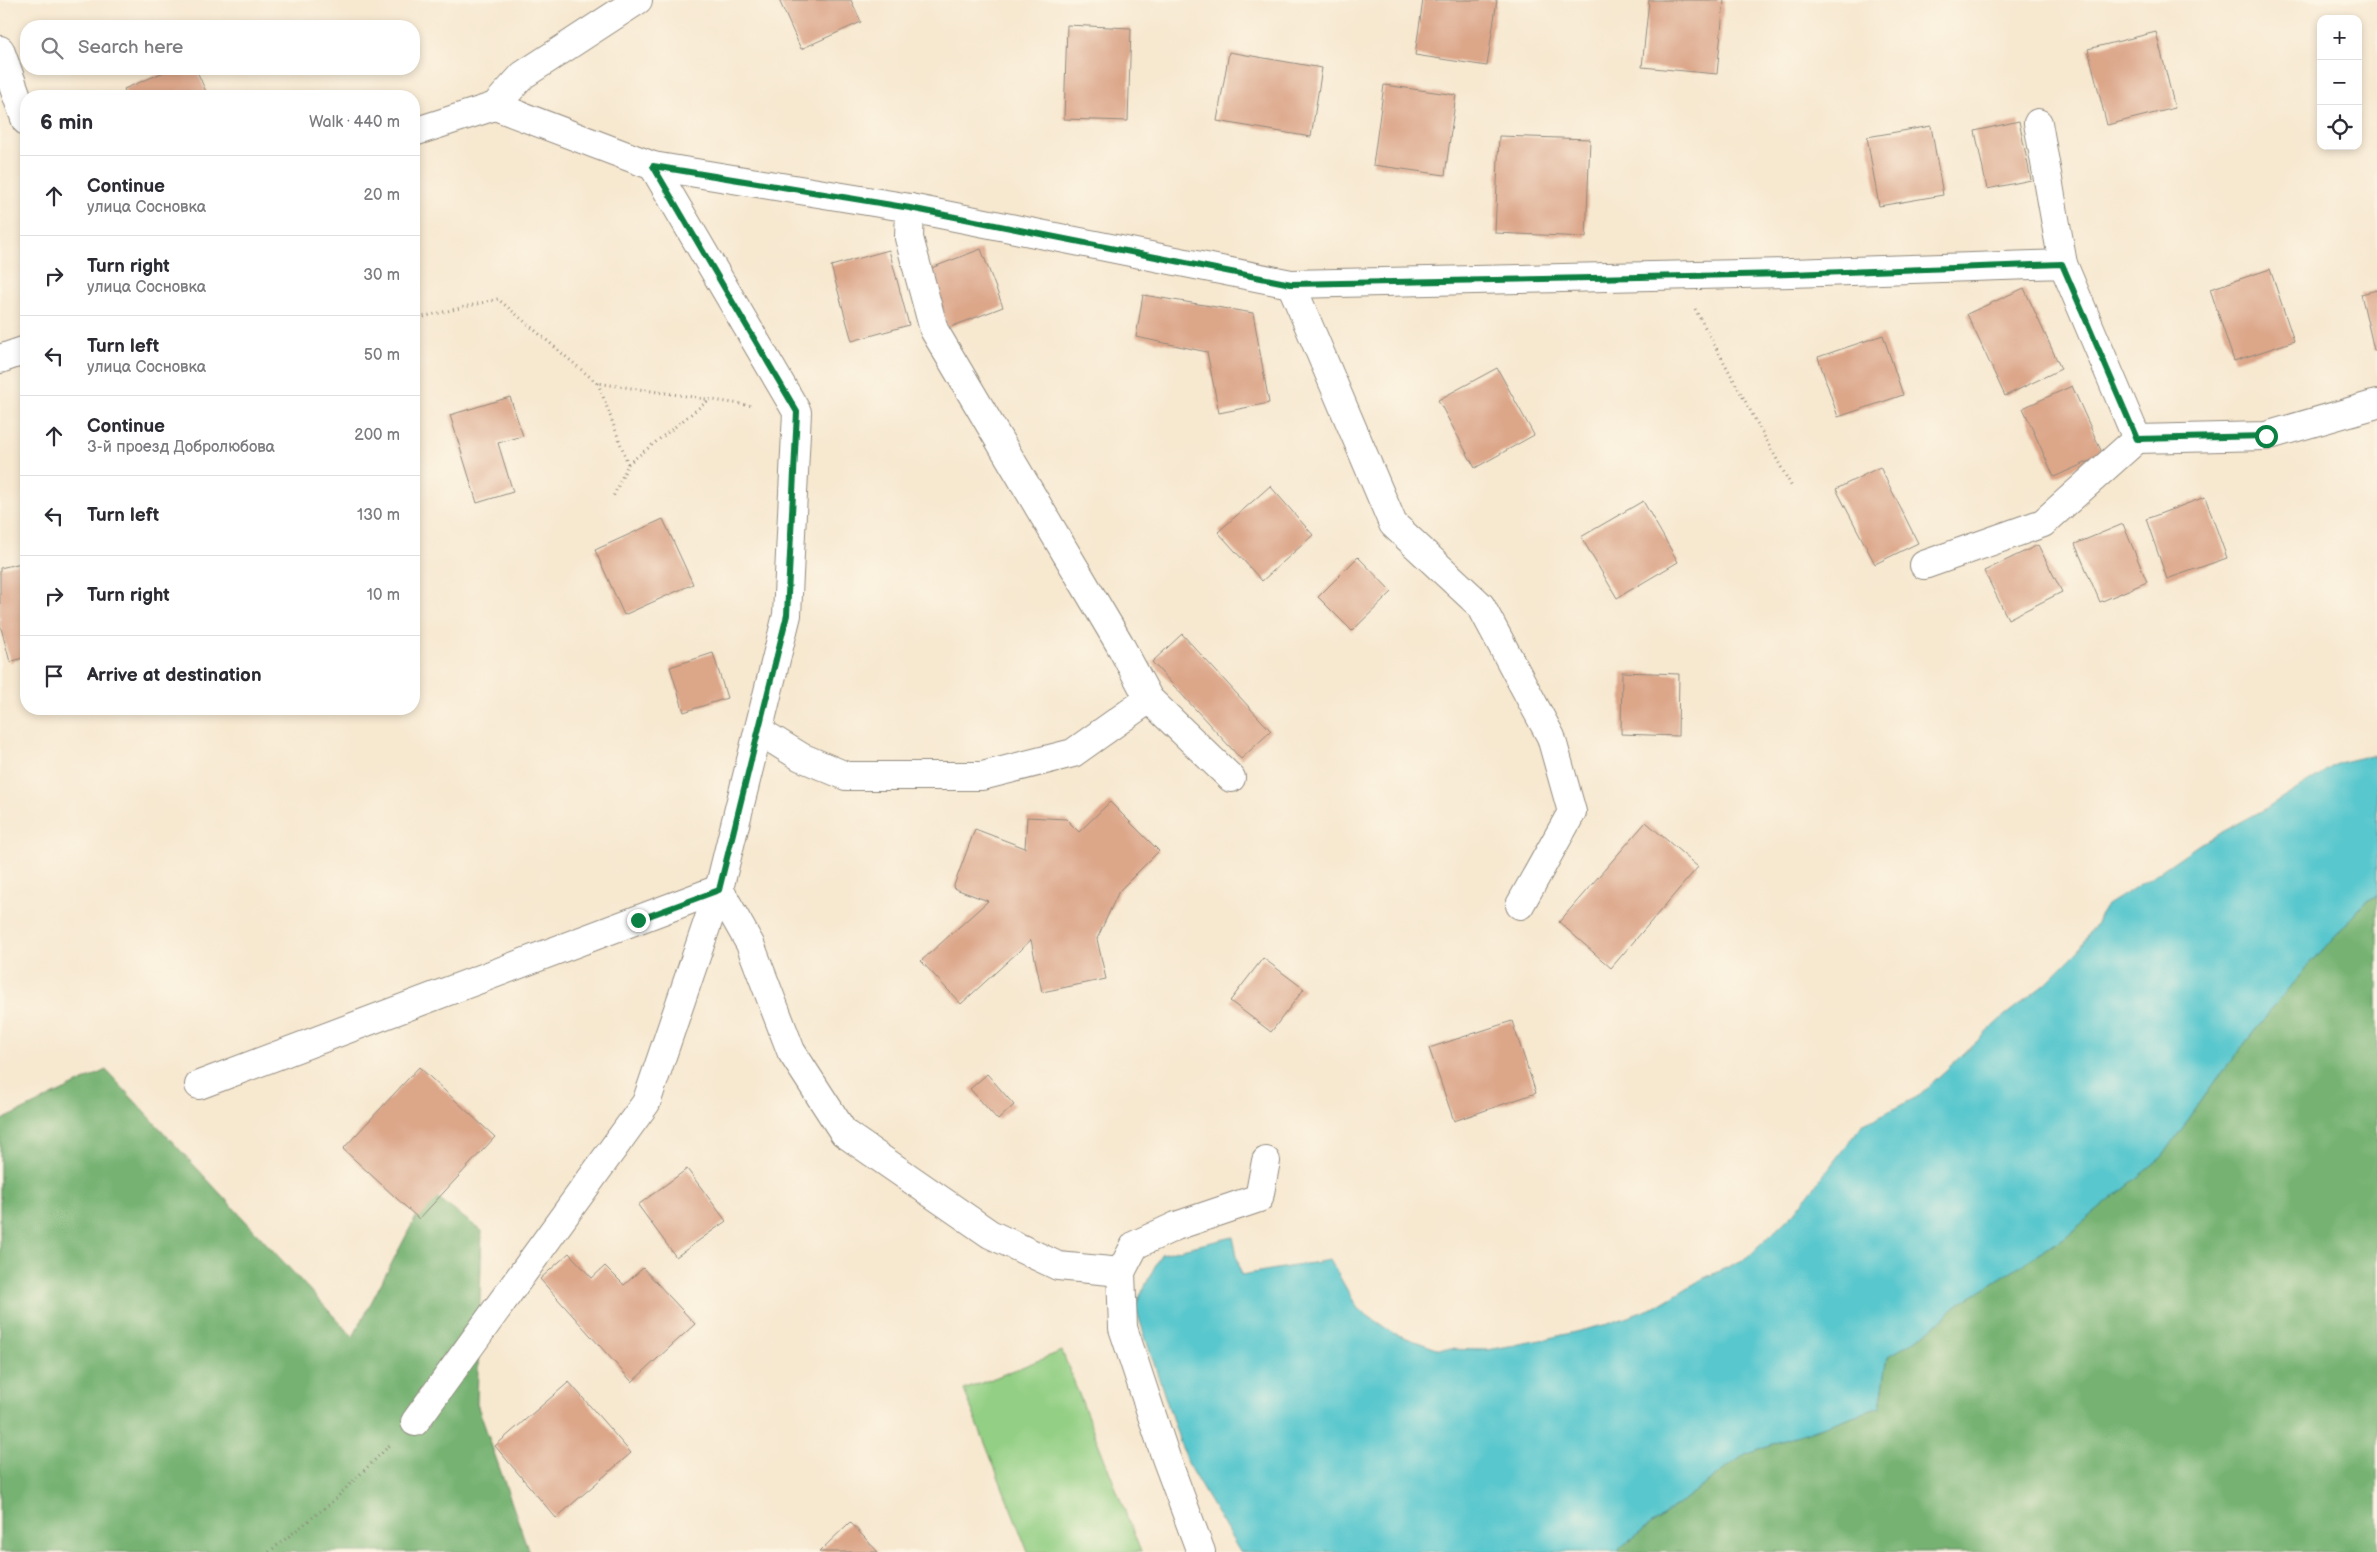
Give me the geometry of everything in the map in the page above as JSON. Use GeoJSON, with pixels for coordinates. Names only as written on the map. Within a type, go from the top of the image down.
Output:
{"type":"FeatureCollection","features":[{"type":"Feature","properties":{"kind":"street"},"geometry":{"type":"LineString","coordinates":[[420,130],[495,106],[522,75],[638,0]]}},
{"type":"Feature","properties":{"kind":"street"},"geometry":{"type":"LineString","coordinates":[[0,50],[20,105]]}},
{"type":"Feature","properties":{"kind":"street"},"geometry":{"type":"LineString","coordinates":[[495,106],[653,166],[910,208],[1291,284],[1791,274],[2062,264]]}},
{"type":"Feature","properties":{"kind":"street"},"geometry":{"type":"LineString","coordinates":[[2038,123],[2062,264],[2137,439]]}},
{"type":"Feature","properties":{"kind":"street"},"geometry":{"type":"LineString","coordinates":[[415,1422],[646,1103],[719,890],[787,615],[797,412],[653,166]]}},
{"type":"Feature","properties":{"kind":"street"},"geometry":{"type":"LineString","coordinates":[[910,208],[909,238],[934,330],[1119,643],[1149,698],[1231,778]]}},
{"type":"Feature","properties":{"kind":"street"},"geometry":{"type":"LineString","coordinates":[[1291,284],[1393,524],[1481,606],[1551,737],[1572,812],[1520,905]]}},
{"type":"Feature","properties":{"kind":"street"},"geometry":{"type":"LineString","coordinates":[[0,359],[20,352]]}},
{"type":"Feature","properties":{"kind":"street"},"geometry":{"type":"LineString","coordinates":[[1924,565],[2043,523],[2137,439],[2266,436],[2377,404]]}},
{"type":"Feature","properties":{"kind":"street"},"geometry":{"type":"LineString","coordinates":[[759,731],[801,757],[846,776],[982,776],[1073,753],[1149,698]]}},
{"type":"Feature","properties":{"kind":"street"},"geometry":{"type":"LineString","coordinates":[[198,1085],[719,890]]}},
{"type":"Feature","properties":{"kind":"street"},"geometry":{"type":"LineString","coordinates":[[719,890],[750,944],[791,1051],[844,1133],[990,1234],[1058,1266],[1121,1272]]}},
{"type":"Feature","properties":{"kind":"street"},"geometry":{"type":"LineString","coordinates":[[1202,1552],[1166,1458],[1124,1328],[1121,1272],[1135,1246],[1176,1226],[1259,1198],[1266,1161]]}},
{"type":"Feature","properties":{"kind":"path"},"geometry":{"type":"LineString","coordinates":[[1677,276],[1793,489]]}},
{"type":"Feature","properties":{"kind":"path"},"geometry":{"type":"LineString","coordinates":[[420,318],[498,299],[597,383],[628,464]]}},
{"type":"Feature","properties":{"kind":"path"},"geometry":{"type":"LineString","coordinates":[[597,383],[797,412]]}},
{"type":"Feature","properties":{"kind":"path"},"geometry":{"type":"LineString","coordinates":[[613,497],[628,464],[710,399]]}},
{"type":"Feature","properties":{"kind":"path"},"geometry":{"type":"LineString","coordinates":[[269,1552],[331,1503],[415,1422]]}},
{"type":"Feature","properties":{"kind":"green space"},"geometry":{"type":"Polygon","coordinates":[[[2377,896],[2377,1552],[1618,1552],[1621,1547],[1747,1453],[1880,1407],[1888,1356],[1924,1335],[1960,1303],[2064,1238],[2163,1156],[2218,1077],[2292,984],[2368,899],[2377,896]]]}},
{"type":"Feature","properties":{"kind":"green space"},"geometry":{"type":"Polygon","coordinates":[[[106,1070],[353,1337],[429,1192],[482,1231],[477,1404],[529,1552],[0,1552],[0,1121],[106,1070]]]}},
{"type":"Feature","properties":{"kind":"green space"},"geometry":{"type":"Polygon","coordinates":[[[1062,1351],[1141,1552],[1028,1552],[964,1390],[1062,1351]]]}},
{"type":"Feature","properties":{"kind":"water"},"geometry":{"type":"Polygon","coordinates":[[[2372,755],[2377,756],[2377,896],[2368,899],[2292,984],[2218,1077],[2163,1156],[2064,1238],[1960,1303],[1924,1335],[1888,1356],[1880,1407],[1747,1453],[1621,1547],[1618,1552],[1240,1552],[1187,1463],[1135,1306],[1161,1254],[1233,1237],[1241,1275],[1330,1260],[1358,1309],[1393,1333],[1437,1349],[1488,1350],[1546,1339],[1608,1324],[1656,1307],[1702,1279],[1747,1258],[1795,1212],[1862,1125],[1917,1097],[2004,1016],[2045,984],[2079,950],[2107,905],[2198,845],[2269,807],[2338,763],[2372,755]]]}},
{"type":"Feature","properties":{"kind":"building"},"geometry":{"type":"Polygon","coordinates":[[[779,0],[851,0],[861,22],[801,49],[779,0]]]}},
{"type":"Feature","properties":{"kind":"building"},"geometry":{"type":"Polygon","coordinates":[[[1423,0],[1497,0],[1487,66],[1415,55],[1423,0]]]}},
{"type":"Feature","properties":{"kind":"building"},"geometry":{"type":"Polygon","coordinates":[[[1649,0],[1724,0],[1717,74],[1642,67],[1649,0]]]}},
{"type":"Feature","properties":{"kind":"building"},"geometry":{"type":"Polygon","coordinates":[[[1067,25],[1131,28],[1128,121],[1064,119],[1067,25]]]}},
{"type":"Feature","properties":{"kind":"building"},"geometry":{"type":"Polygon","coordinates":[[[2156,32],[2175,108],[2107,125],[2088,49],[2156,32]]]}},
{"type":"Feature","properties":{"kind":"building"},"geometry":{"type":"Polygon","coordinates":[[[1229,52],[1322,68],[1311,137],[1217,121],[1229,52]]]}},
{"type":"Feature","properties":{"kind":"building"},"geometry":{"type":"Polygon","coordinates":[[[157,75],[199,75],[205,90],[124,90],[157,75]]]}},
{"type":"Feature","properties":{"kind":"building"},"geometry":{"type":"Polygon","coordinates":[[[1384,85],[1456,95],[1445,175],[1373,165],[1384,85]]]}},
{"type":"Feature","properties":{"kind":"building"},"geometry":{"type":"Polygon","coordinates":[[[2019,121],[2031,180],[1987,189],[1975,131],[2019,121]]]}},
{"type":"Feature","properties":{"kind":"building"},"geometry":{"type":"Polygon","coordinates":[[[1931,126],[1943,195],[1879,206],[1867,137],[1931,126]]]}},
{"type":"Feature","properties":{"kind":"building"},"geometry":{"type":"Polygon","coordinates":[[[1499,136],[1590,139],[1586,237],[1495,233],[1499,136]]]}},
{"type":"Feature","properties":{"kind":"building"},"geometry":{"type":"Polygon","coordinates":[[[981,249],[1003,307],[948,328],[926,270],[981,249]]]}},
{"type":"Feature","properties":{"kind":"building"},"geometry":{"type":"Polygon","coordinates":[[[889,250],[909,325],[852,341],[831,266],[889,250]]]}},
{"type":"Feature","properties":{"kind":"building"},"geometry":{"type":"Polygon","coordinates":[[[2270,269],[2294,341],[2234,361],[2210,289],[2270,269]]]}},
{"type":"Feature","properties":{"kind":"building"},"geometry":{"type":"Polygon","coordinates":[[[2024,288],[2061,369],[2005,396],[1967,314],[2024,288]]]}},
{"type":"Feature","properties":{"kind":"building"},"geometry":{"type":"Polygon","coordinates":[[[2377,290],[2377,350],[2374,350],[2361,294],[2377,290]]]}},
{"type":"Feature","properties":{"kind":"building"},"geometry":{"type":"Polygon","coordinates":[[[1143,295],[1253,313],[1269,403],[1219,413],[1207,352],[1136,337],[1143,295]]]}},
{"type":"Feature","properties":{"kind":"building"},"geometry":{"type":"Polygon","coordinates":[[[1883,335],[1903,395],[1838,417],[1818,357],[1883,335]]]}},
{"type":"Feature","properties":{"kind":"building"},"geometry":{"type":"Polygon","coordinates":[[[1497,368],[1534,435],[1475,468],[1438,400],[1497,368]]]}},
{"type":"Feature","properties":{"kind":"building"},"geometry":{"type":"Polygon","coordinates":[[[2072,386],[2103,455],[2054,477],[2023,408],[2072,386]]]}},
{"type":"Feature","properties":{"kind":"building"},"geometry":{"type":"Polygon","coordinates":[[[510,397],[523,436],[498,443],[513,492],[477,503],[450,415],[510,397]]]}},
{"type":"Feature","properties":{"kind":"building"},"geometry":{"type":"Polygon","coordinates":[[[1880,467],[1918,543],[1875,564],[1836,489],[1880,467]]]}},
{"type":"Feature","properties":{"kind":"building"},"geometry":{"type":"Polygon","coordinates":[[[1270,486],[1313,535],[1262,581],[1218,532],[1270,486]]]}},
{"type":"Feature","properties":{"kind":"building"},"geometry":{"type":"Polygon","coordinates":[[[2205,497],[2227,558],[2167,579],[2146,519],[2205,497]]]}},
{"type":"Feature","properties":{"kind":"building"},"geometry":{"type":"Polygon","coordinates":[[[1643,501],[1678,562],[1617,598],[1581,537],[1643,501]]]}},
{"type":"Feature","properties":{"kind":"building"},"geometry":{"type":"Polygon","coordinates":[[[663,519],[693,584],[624,615],[595,550],[663,519]]]}},
{"type":"Feature","properties":{"kind":"building"},"geometry":{"type":"Polygon","coordinates":[[[2123,524],[2147,582],[2100,602],[2075,544],[2123,524]]]}},
{"type":"Feature","properties":{"kind":"building"},"geometry":{"type":"Polygon","coordinates":[[[2038,545],[2062,592],[2008,619],[1984,571],[2038,545]]]}},
{"type":"Feature","properties":{"kind":"building"},"geometry":{"type":"Polygon","coordinates":[[[1358,557],[1392,592],[1352,631],[1318,597],[1358,557]]]}},
{"type":"Feature","properties":{"kind":"building"},"geometry":{"type":"Polygon","coordinates":[[[20,563],[20,659],[10,662],[0,624],[0,568],[20,563]]]}},
{"type":"Feature","properties":{"kind":"building"},"geometry":{"type":"Polygon","coordinates":[[[1182,634],[1271,731],[1241,759],[1152,662],[1182,634]]]}},
{"type":"Feature","properties":{"kind":"building"},"geometry":{"type":"Polygon","coordinates":[[[713,653],[727,698],[684,712],[670,667],[713,653]]]}},
{"type":"Feature","properties":{"kind":"building"},"geometry":{"type":"Polygon","coordinates":[[[1622,672],[1679,674],[1678,736],[1621,734],[1622,672]]]}},
{"type":"Feature","properties":{"kind":"building"},"geometry":{"type":"Polygon","coordinates":[[[1110,802],[1159,851],[1119,891],[1097,939],[1106,979],[1042,992],[1031,940],[961,1004],[921,961],[988,901],[953,888],[975,829],[1025,848],[1027,817],[1066,819],[1079,832],[1110,802]]]}},
{"type":"Feature","properties":{"kind":"building"},"geometry":{"type":"Polygon","coordinates":[[[1646,822],[1698,867],[1611,968],[1559,922],[1646,822]]]}},
{"type":"Feature","properties":{"kind":"building"},"geometry":{"type":"Polygon","coordinates":[[[1263,958],[1304,989],[1271,1032],[1230,1001],[1263,958]]]}},
{"type":"Feature","properties":{"kind":"building"},"geometry":{"type":"Polygon","coordinates":[[[1512,1021],[1536,1093],[1454,1121],[1429,1048],[1512,1021]]]}},
{"type":"Feature","properties":{"kind":"building"},"geometry":{"type":"Polygon","coordinates":[[[419,1067],[495,1137],[419,1219],[343,1149],[419,1067]]]}},
{"type":"Feature","properties":{"kind":"building"},"geometry":{"type":"Polygon","coordinates":[[[987,1074],[1014,1105],[998,1120],[970,1089],[987,1074]]]}},
{"type":"Feature","properties":{"kind":"building"},"geometry":{"type":"Polygon","coordinates":[[[687,1169],[726,1221],[676,1257],[638,1205],[687,1169]]]}},
{"type":"Feature","properties":{"kind":"building"},"geometry":{"type":"Polygon","coordinates":[[[569,1253],[592,1278],[605,1266],[624,1285],[643,1268],[695,1324],[632,1382],[540,1279],[569,1253]]]}},
{"type":"Feature","properties":{"kind":"building"},"geometry":{"type":"Polygon","coordinates":[[[569,1382],[631,1453],[556,1518],[495,1446],[569,1382]]]}},
{"type":"Feature","properties":{"kind":"building"},"geometry":{"type":"Polygon","coordinates":[[[850,1522],[878,1552],[819,1552],[850,1522]]]}},
{"type":"Feature","properties":{"kind":"route"},"geometry":{"type":"LineString","coordinates":[[638,920],[719,890],[787,615],[797,412],[653,166],[910,208],[1291,284],[1791,274],[2062,264],[2137,439],[2266,436]]}}]}
